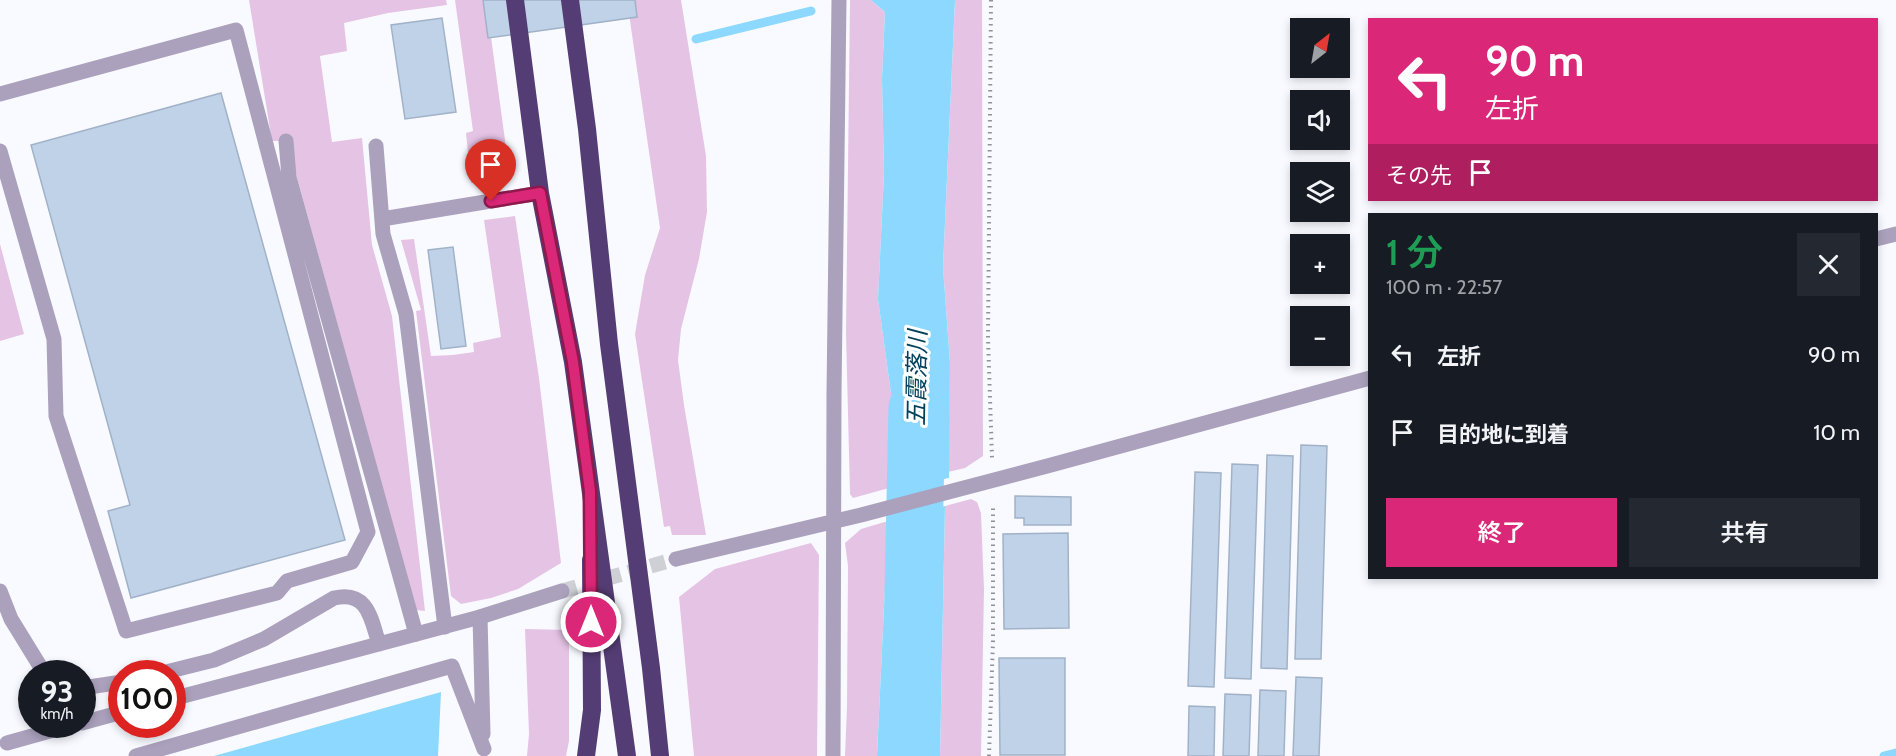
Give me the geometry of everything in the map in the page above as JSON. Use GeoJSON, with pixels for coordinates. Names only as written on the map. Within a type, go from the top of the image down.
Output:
{"type":"FeatureCollection","features":[{"type":"Feature","properties":{"kind":"highway"},"geometry":{"type":"LineString","coordinates":[[515,0],[540,193],[573,362],[627,756]]}},
{"type":"Feature","properties":{"kind":"highway"},"geometry":{"type":"LineString","coordinates":[[570,0],[587,129],[609,344],[651,668],[660,756]]}},
{"type":"Feature","properties":{"kind":"highway"},"geometry":{"type":"LineString","coordinates":[[586,756],[592,710],[590,491]]}},
{"type":"Feature","properties":{"kind":"street"},"geometry":{"type":"LineString","coordinates":[[833,756],[834,393],[839,0]]}},
{"type":"Feature","properties":{"kind":"street"},"geometry":{"type":"LineString","coordinates":[[0,94],[236,30],[368,532],[352,562],[287,581],[277,593],[126,631],[56,416],[54,339],[0,151]]}},
{"type":"Feature","properties":{"kind":"street"},"geometry":{"type":"LineString","coordinates":[[286,141],[289,177],[416,634]]}},
{"type":"Feature","properties":{"kind":"street"},"geometry":{"type":"LineString","coordinates":[[376,146],[383,234],[406,314],[445,627]]}},
{"type":"Feature","properties":{"kind":"street"},"geometry":{"type":"LineString","coordinates":[[382,219],[540,193]]}},
{"type":"Feature","properties":{"kind":"street"},"geometry":{"type":"LineString","coordinates":[[1878,238],[1896,234]]}},
{"type":"Feature","properties":{"kind":"street"},"geometry":{"type":"LineString","coordinates":[[676,559],[861,515],[1368,379]]}},
{"type":"Feature","properties":{"kind":"street"},"geometry":{"type":"LineString","coordinates":[[0,591],[10,618],[36,660]]}},
{"type":"Feature","properties":{"kind":"street"},"geometry":{"type":"LineString","coordinates":[[186,695],[445,627],[562,591]]}},
{"type":"Feature","properties":{"kind":"street"},"geometry":{"type":"LineString","coordinates":[[186,667],[214,660],[264,639],[334,598],[344,596],[355,598],[362,603],[369,614],[379,644]]}},
{"type":"Feature","properties":{"kind":"street"},"geometry":{"type":"LineString","coordinates":[[480,617],[484,752]]}},
{"type":"Feature","properties":{"kind":"street"},"geometry":{"type":"LineString","coordinates":[[136,756],[452,666],[484,752]]}},
{"type":"Feature","properties":{"kind":"street"},"geometry":{"type":"LineString","coordinates":[[7,743],[25,738]]}},
{"type":"Feature","properties":{"kind":"path"},"geometry":{"type":"LineString","coordinates":[[989,756],[993,641],[993,479],[988,338],[991,0]]}},
{"type":"Feature","properties":{"kind":"shaded area"},"geometry":{"type":"Polygon","coordinates":[[[249,0],[446,0],[447,5],[388,13],[344,23],[347,51],[320,56],[332,142],[362,138],[372,245],[392,316],[425,611],[416,610],[286,141],[272,141],[249,0]]]}},
{"type":"Feature","properties":{"kind":"shaded area"},"geometry":{"type":"Polygon","coordinates":[[[455,0],[486,0],[510,177],[471,183],[466,133],[473,131],[455,0]]]}},
{"type":"Feature","properties":{"kind":"shaded area"},"geometry":{"type":"Polygon","coordinates":[[[627,0],[681,0],[706,156],[707,212],[699,259],[681,329],[678,360],[706,535],[672,535],[670,526],[664,527],[635,334],[645,275],[660,228],[627,0]]]}},
{"type":"Feature","properties":{"kind":"shaded area"},"geometry":{"type":"Polygon","coordinates":[[[850,0],[871,0],[885,12],[882,78],[884,173],[878,299],[894,415],[889,488],[853,498],[850,494],[846,333],[850,0]]]}},
{"type":"Feature","properties":{"kind":"shaded area"},"geometry":{"type":"Polygon","coordinates":[[[955,0],[982,0],[983,456],[965,468],[948,472],[950,363],[943,267],[955,0]]]}},
{"type":"Feature","properties":{"kind":"shaded area"},"geometry":{"type":"Polygon","coordinates":[[[515,216],[539,378],[561,563],[518,589],[491,598],[461,604],[451,596],[416,311],[421,310],[401,240],[414,239],[431,356],[474,352],[473,343],[501,337],[484,220],[515,216]]]}},
{"type":"Feature","properties":{"kind":"shaded area"},"geometry":{"type":"Polygon","coordinates":[[[0,244],[24,334],[0,341],[0,244]]]}},
{"type":"Feature","properties":{"kind":"shaded area"},"geometry":{"type":"Polygon","coordinates":[[[971,499],[977,502],[981,513],[984,589],[981,756],[940,756],[945,506],[971,499]]]}},
{"type":"Feature","properties":{"kind":"shaded area"},"geometry":{"type":"Polygon","coordinates":[[[888,521],[877,756],[845,756],[848,566],[845,543],[861,529],[888,521]]]}},
{"type":"Feature","properties":{"kind":"shaded area"},"geometry":{"type":"Polygon","coordinates":[[[811,543],[819,555],[817,756],[694,756],[679,597],[715,569],[811,543]]]}},
{"type":"Feature","properties":{"kind":"shaded area"},"geometry":{"type":"Polygon","coordinates":[[[525,629],[569,630],[569,741],[566,756],[527,756],[529,734],[525,629]]]}},
{"type":"Feature","properties":{"kind":"water"},"geometry":{"type":"Polygon","coordinates":[[[871,0],[955,0],[943,267],[950,363],[949,478],[888,494],[894,415],[878,299],[884,173],[882,78],[885,12],[871,0]]]}},
{"type":"Feature","properties":{"kind":"water"},"geometry":{"type":"Polygon","coordinates":[[[945,506],[940,756],[877,756],[888,521],[945,506]]]}},
{"type":"Feature","properties":{"kind":"water"},"geometry":{"type":"Polygon","coordinates":[[[441,692],[438,756],[214,756],[441,692]]]}},
{"type":"Feature","properties":{"kind":"pier"},"geometry":{"type":"Polygon","coordinates":[[[952,477],[950,481],[889,497],[885,495],[952,477]]]}},
{"type":"Feature","properties":{"kind":"pier"},"geometry":{"type":"Polygon","coordinates":[[[945,503],[948,505],[884,522],[887,519],[945,503]]]}},
{"type":"Feature","properties":{"kind":"building"},"geometry":{"type":"Polygon","coordinates":[[[483,0],[635,0],[637,17],[488,38],[483,0]]]}},
{"type":"Feature","properties":{"kind":"building"},"geometry":{"type":"Polygon","coordinates":[[[442,18],[456,112],[405,119],[391,25],[442,18]]]}},
{"type":"Feature","properties":{"kind":"building"},"geometry":{"type":"Polygon","coordinates":[[[221,93],[345,540],[131,598],[108,511],[130,505],[31,145],[221,93]]]}},
{"type":"Feature","properties":{"kind":"building"},"geometry":{"type":"Polygon","coordinates":[[[453,247],[466,346],[441,349],[428,250],[453,247]]]}},
{"type":"Feature","properties":{"kind":"building"},"geometry":{"type":"Polygon","coordinates":[[[1301,445],[1327,446],[1321,659],[1295,659],[1301,445]]]}},
{"type":"Feature","properties":{"kind":"building"},"geometry":{"type":"Polygon","coordinates":[[[1267,455],[1293,456],[1287,669],[1261,668],[1267,455]]]}},
{"type":"Feature","properties":{"kind":"building"},"geometry":{"type":"Polygon","coordinates":[[[1232,464],[1258,465],[1251,679],[1225,678],[1232,464]]]}},
{"type":"Feature","properties":{"kind":"building"},"geometry":{"type":"Polygon","coordinates":[[[1195,472],[1221,473],[1214,687],[1188,686],[1195,472]]]}},
{"type":"Feature","properties":{"kind":"building"},"geometry":{"type":"Polygon","coordinates":[[[1015,496],[1071,497],[1071,525],[1024,525],[1024,518],[1015,518],[1015,496]]]}},
{"type":"Feature","properties":{"kind":"building"},"geometry":{"type":"Polygon","coordinates":[[[1068,533],[1069,628],[1004,629],[1003,534],[1068,533]]]}},
{"type":"Feature","properties":{"kind":"building"},"geometry":{"type":"Polygon","coordinates":[[[999,658],[1065,658],[1065,755],[1000,755],[999,658]]]}},
{"type":"Feature","properties":{"kind":"building"},"geometry":{"type":"Polygon","coordinates":[[[1296,677],[1322,678],[1319,756],[1293,756],[1296,677]]]}},
{"type":"Feature","properties":{"kind":"building"},"geometry":{"type":"Polygon","coordinates":[[[1260,690],[1286,691],[1284,756],[1258,756],[1260,690]]]}},
{"type":"Feature","properties":{"kind":"building"},"geometry":{"type":"Polygon","coordinates":[[[1225,694],[1251,695],[1249,756],[1223,756],[1225,694]]]}},
{"type":"Feature","properties":{"kind":"building"},"geometry":{"type":"Polygon","coordinates":[[[1189,706],[1215,707],[1214,756],[1188,756],[1189,706]]]}},
{"type":"Feature","properties":{"kind":"waterway"},"geometry":{"type":"LineString","coordinates":[[696,39],[811,11]]}},
{"type":"Feature","properties":{"kind":"waterway","name":"五霞落川"},"geometry":{"type":"LineString","coordinates":[[913,592],[917,408]]}},
{"type":"Feature","properties":{"kind":"waterway"},"geometry":{"type":"LineString","coordinates":[[1884,756],[1896,753]]}},
{"type":"Feature","properties":{"kind":"tunnel"},"geometry":{"type":"LineString","coordinates":[[562,591],[676,559]]}},
{"type":"Feature","properties":{"kind":"route"},"geometry":{"type":"LineString","coordinates":[[491,201],[540,193],[573,362],[590,491],[591,622]]}}]}
